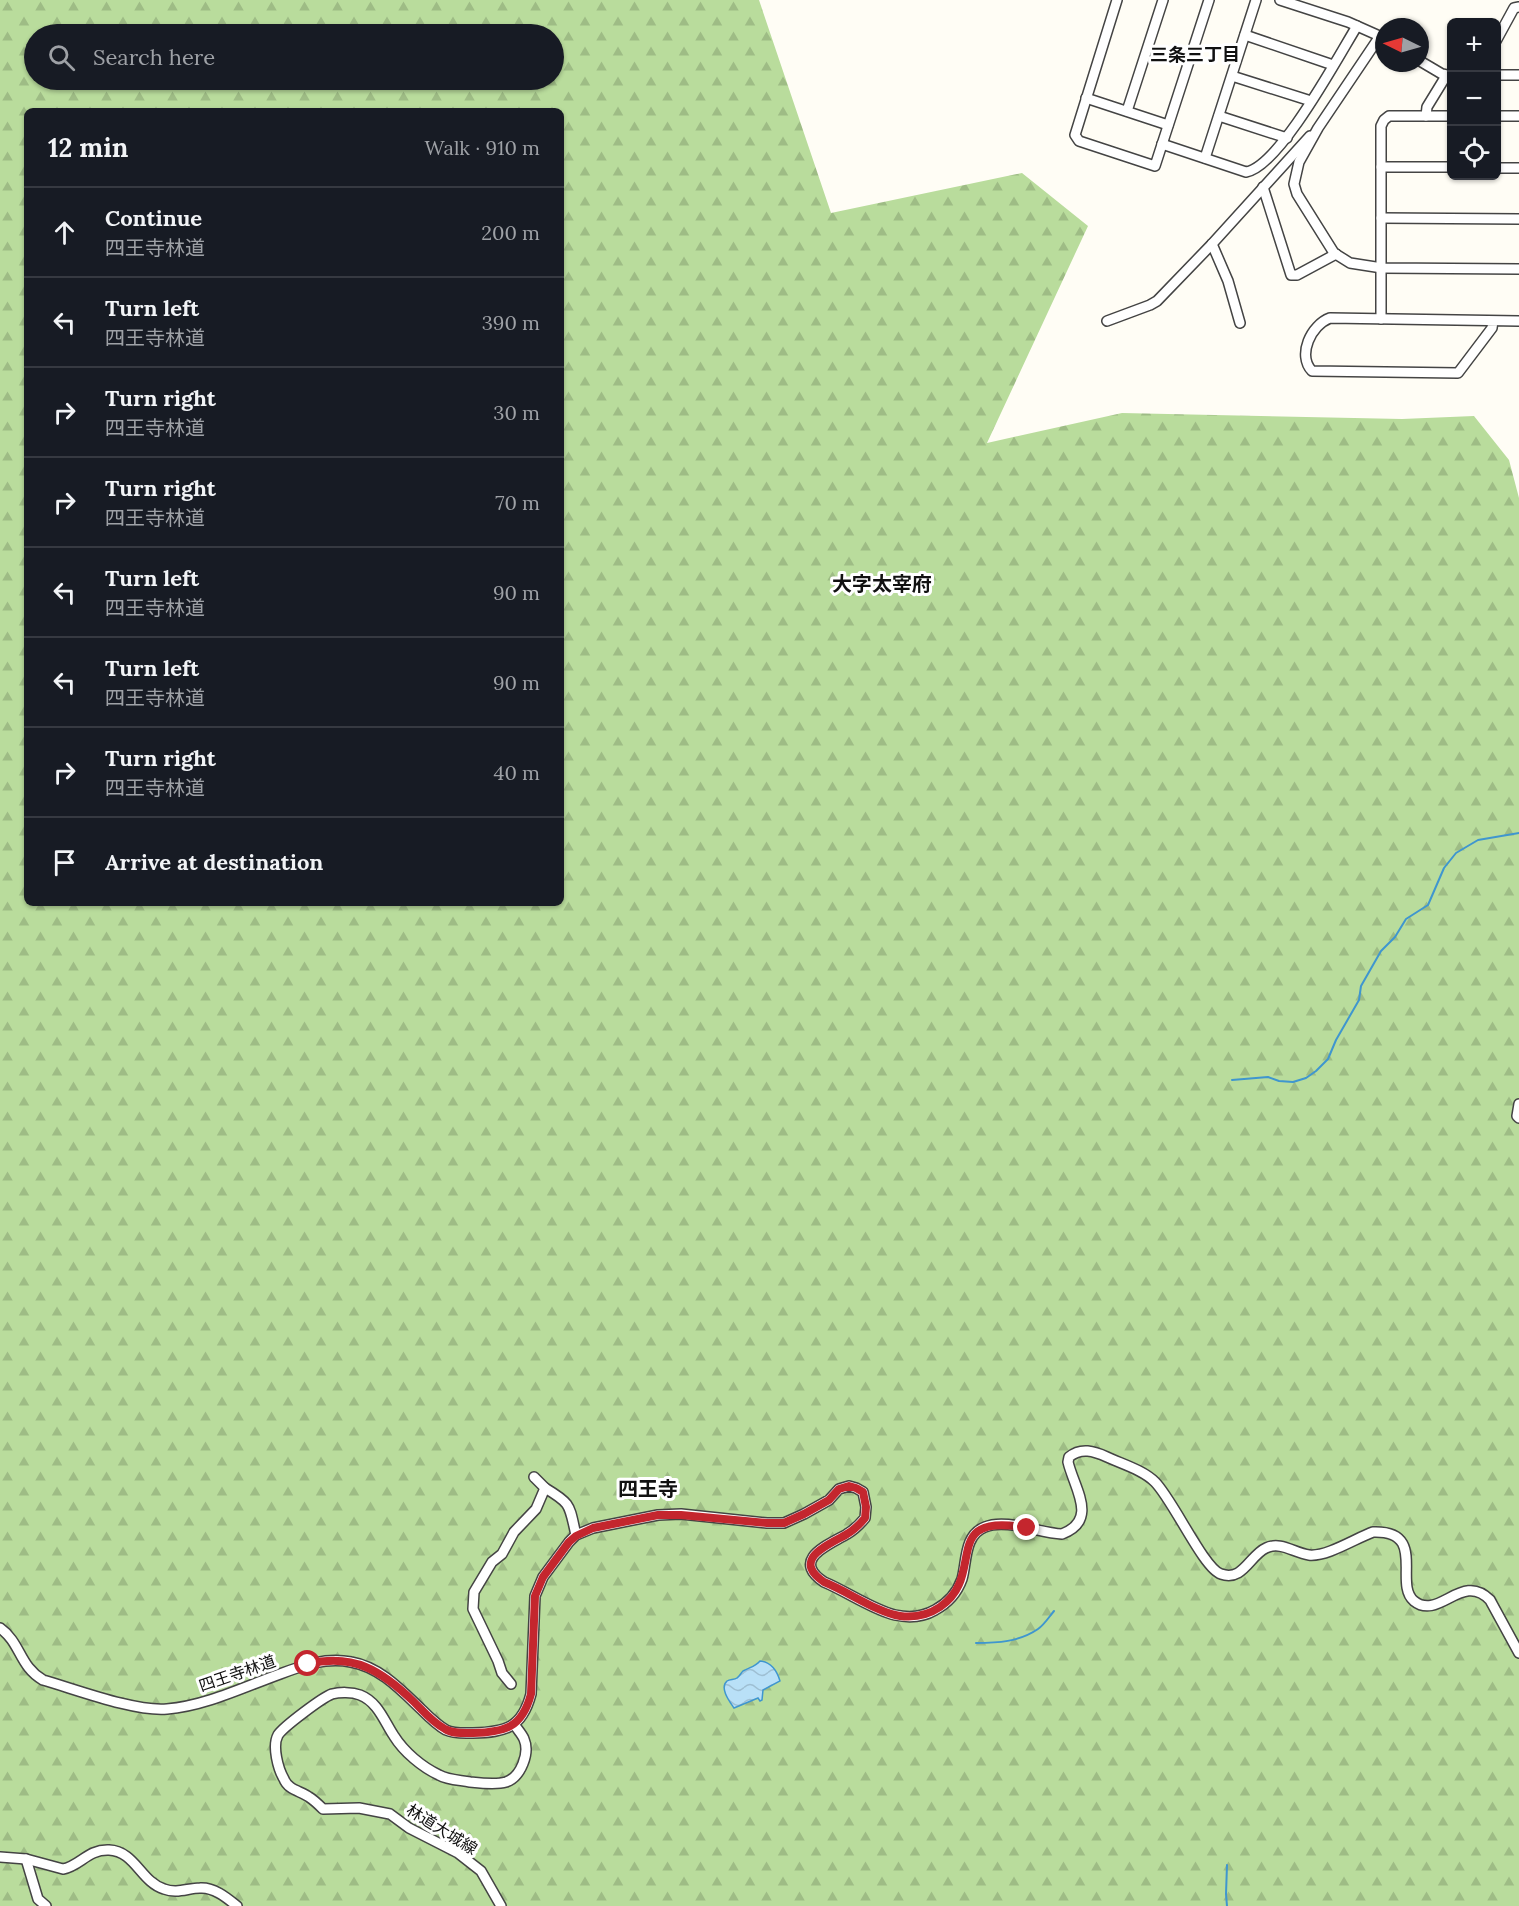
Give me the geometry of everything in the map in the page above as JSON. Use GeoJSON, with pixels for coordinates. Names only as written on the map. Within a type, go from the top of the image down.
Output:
{"type":"FeatureCollection","features":[{"type":"Feature","properties":{"kind":"street"},"geometry":{"type":"LineString","coordinates":[[1117,0],[1075,135],[1079,141],[1155,166],[1209,0]]}},
{"type":"Feature","properties":{"kind":"street"},"geometry":{"type":"LineString","coordinates":[[1127,111],[1163,0]]}},
{"type":"Feature","properties":{"kind":"street"},"geometry":{"type":"LineString","coordinates":[[1205,158],[1256,0]]}},
{"type":"Feature","properties":{"kind":"street"},"geometry":{"type":"LineString","coordinates":[[1280,0],[1375,34]]}},
{"type":"Feature","properties":{"kind":"street"},"geometry":{"type":"LineString","coordinates":[[1501,33],[1517,4]]}},
{"type":"Feature","properties":{"kind":"street"},"geometry":{"type":"LineString","coordinates":[[1162,144],[1246,172],[1263,164],[1287,138],[1333,65],[1352,24],[1352,12]]}},
{"type":"Feature","properties":{"kind":"street"},"geometry":{"type":"LineString","coordinates":[[1245,35],[1333,65]]}},
{"type":"Feature","properties":{"kind":"street"},"geometry":{"type":"LineString","coordinates":[[1375,47],[1318,128],[1299,162],[1294,184],[1297,194],[1336,254],[1358,266],[1519,269]]}},
{"type":"Feature","properties":{"kind":"street"},"geometry":{"type":"LineString","coordinates":[[1429,66],[1447,75]]}},
{"type":"Feature","properties":{"kind":"street"},"geometry":{"type":"LineString","coordinates":[[1501,75],[1519,75]]}},
{"type":"Feature","properties":{"kind":"street"},"geometry":{"type":"LineString","coordinates":[[1232,76],[1311,101]]}},
{"type":"Feature","properties":{"kind":"street"},"geometry":{"type":"LineString","coordinates":[[1426,116],[1427,107],[1447,79]]}},
{"type":"Feature","properties":{"kind":"street"},"geometry":{"type":"LineString","coordinates":[[1086,98],[1168,125]]}},
{"type":"Feature","properties":{"kind":"street"},"geometry":{"type":"LineString","coordinates":[[1219,116],[1287,138]]}},
{"type":"Feature","properties":{"kind":"street"},"geometry":{"type":"LineString","coordinates":[[1381,319],[1381,126],[1389,116],[1447,116]]}},
{"type":"Feature","properties":{"kind":"street"},"geometry":{"type":"LineString","coordinates":[[1501,116],[1519,116]]}},
{"type":"Feature","properties":{"kind":"street"},"geometry":{"type":"LineString","coordinates":[[1107,321],[1157,301],[1318,128]]}},
{"type":"Feature","properties":{"kind":"street"},"geometry":{"type":"LineString","coordinates":[[1381,166],[1447,167]]}},
{"type":"Feature","properties":{"kind":"street"},"geometry":{"type":"LineString","coordinates":[[1501,168],[1519,168]]}},
{"type":"Feature","properties":{"kind":"street"},"geometry":{"type":"LineString","coordinates":[[1263,187],[1291,275],[1297,275],[1336,254]]}},
{"type":"Feature","properties":{"kind":"street"},"geometry":{"type":"LineString","coordinates":[[1381,218],[1519,219]]}},
{"type":"Feature","properties":{"kind":"street"},"geometry":{"type":"LineString","coordinates":[[1212,244],[1228,281],[1240,323]]}},
{"type":"Feature","properties":{"kind":"street"},"geometry":{"type":"LineString","coordinates":[[1493,321],[1492,328],[1458,373],[1312,371],[1308,367],[1306,345],[1310,336],[1324,320],[1329,318],[1519,321]]}},
{"type":"Feature","properties":{"kind":"street"},"geometry":{"type":"LineString","coordinates":[[1519,1104],[1517,1116],[1519,1118]]}},
{"type":"Feature","properties":{"kind":"street"},"geometry":{"type":"LineString","coordinates":[[514,1724],[525,1712],[531,1694],[535,1596],[543,1577],[576,1536],[593,1528],[658,1515],[784,1523],[829,1500],[839,1489],[849,1486],[863,1492],[866,1507],[865,1518],[848,1534],[817,1551],[812,1558],[813,1572],[824,1582],[886,1612],[915,1617],[937,1609],[956,1591],[962,1579],[968,1546],[972,1537],[985,1527],[1006,1524],[1062,1534],[1076,1526],[1083,1503],[1068,1462],[1074,1452],[1094,1451],[1155,1481],[1177,1511],[1209,1564],[1221,1574],[1228,1575],[1241,1571],[1267,1547],[1284,1547],[1304,1554],[1316,1555],[1373,1532],[1391,1534],[1404,1546],[1408,1589],[1412,1600],[1419,1604],[1435,1604],[1469,1590],[1483,1593],[1490,1600],[1519,1653]]}},
{"type":"Feature","properties":{"kind":"street"},"geometry":{"type":"LineString","coordinates":[[534,1477],[545,1488],[564,1499],[569,1506],[576,1536]]}},
{"type":"Feature","properties":{"kind":"street"},"geometry":{"type":"LineString","coordinates":[[511,1684],[500,1669],[472,1602],[474,1592],[492,1562],[502,1554],[514,1532],[536,1509],[545,1488]]}},
{"type":"Feature","properties":{"kind":"street","name":"四王寺林道"},"geometry":{"type":"LineString","coordinates":[[0,1628],[14,1642],[24,1663],[34,1675],[43,1680],[144,1707],[166,1709],[182,1707],[308,1664],[335,1660],[362,1665],[384,1676],[433,1721],[447,1730],[464,1733],[495,1732],[514,1724]]}},
{"type":"Feature","properties":{"kind":"street","name":"林道大城線"},"geometry":{"type":"LineString","coordinates":[[501,1906],[481,1871],[458,1852],[409,1828],[390,1814],[358,1808],[323,1809],[309,1796],[292,1788],[284,1780],[275,1753],[278,1736],[289,1723],[333,1694],[350,1693],[369,1700],[378,1709],[400,1744],[423,1765],[440,1776],[452,1780],[506,1782],[520,1771],[525,1758],[524,1739],[514,1724]]}},
{"type":"Feature","properties":{"kind":"street"},"geometry":{"type":"LineString","coordinates":[[0,1857],[26,1859],[63,1869],[69,1868],[85,1856],[99,1850],[114,1850],[128,1856],[155,1885],[173,1891],[209,1889],[221,1894],[237,1906]]}},
{"type":"Feature","properties":{"kind":"street"},"geometry":{"type":"LineString","coordinates":[[26,1859],[38,1899],[46,1906]]}},
{"type":"Feature","properties":{"kind":"green space"},"geometry":{"type":"Polygon","coordinates":[[[0,0],[759,0],[831,213],[1022,173],[1088,226],[987,443],[1122,413],[1402,419],[1474,416],[1509,460],[1519,498],[1519,1906],[0,1906],[0,0]]]}},
{"type":"Feature","properties":{"kind":"water"},"geometry":{"type":"Polygon","coordinates":[[[760,1661],[773,1668],[780,1681],[763,1690],[762,1700],[758,1698],[734,1708],[726,1695],[725,1684],[760,1661]]]}},
{"type":"Feature","properties":{"kind":"waterway"},"geometry":{"type":"LineString","coordinates":[[1232,1080],[1268,1077],[1293,1082],[1306,1078],[1316,1071],[1328,1059],[1359,1000],[1361,986],[1381,951],[1395,937],[1406,919],[1428,905],[1444,868],[1456,853],[1478,840],[1519,833]]}},
{"type":"Feature","properties":{"kind":"waterway"},"geometry":{"type":"LineString","coordinates":[[976,1643],[1000,1642],[1023,1637],[1040,1627],[1054,1611]]}},
{"type":"Feature","properties":{"kind":"waterway"},"geometry":{"type":"LineString","coordinates":[[1227,1865],[1227,1906]]}},
{"type":"Feature","properties":{"kind":"district","name":"三条三丁目"},"geometry":{"type":"Point","coordinates":[1195,55]}},
{"type":"Feature","properties":{"kind":"district","name":"大字太宰府"},"geometry":{"type":"Point","coordinates":[882,584]}},
{"type":"Feature","properties":{"kind":"district","name":"四王寺"},"geometry":{"type":"Point","coordinates":[648,1489]}},
{"type":"Feature","properties":{"kind":"route"},"geometry":{"type":"LineString","coordinates":[[308,1664],[322,1660],[335,1660],[362,1665],[384,1676],[433,1721],[447,1730],[464,1733],[495,1732],[509,1728],[519,1721],[527,1708],[531,1694],[535,1596],[543,1577],[569,1542],[593,1528],[658,1515],[784,1523],[829,1500],[839,1489],[849,1486],[863,1492],[866,1507],[865,1518],[848,1534],[817,1551],[812,1558],[813,1572],[824,1582],[880,1609],[892,1614],[915,1617],[937,1609],[956,1591],[962,1579],[968,1546],[977,1532],[985,1527],[1006,1524],[1027,1528]]}}]}
